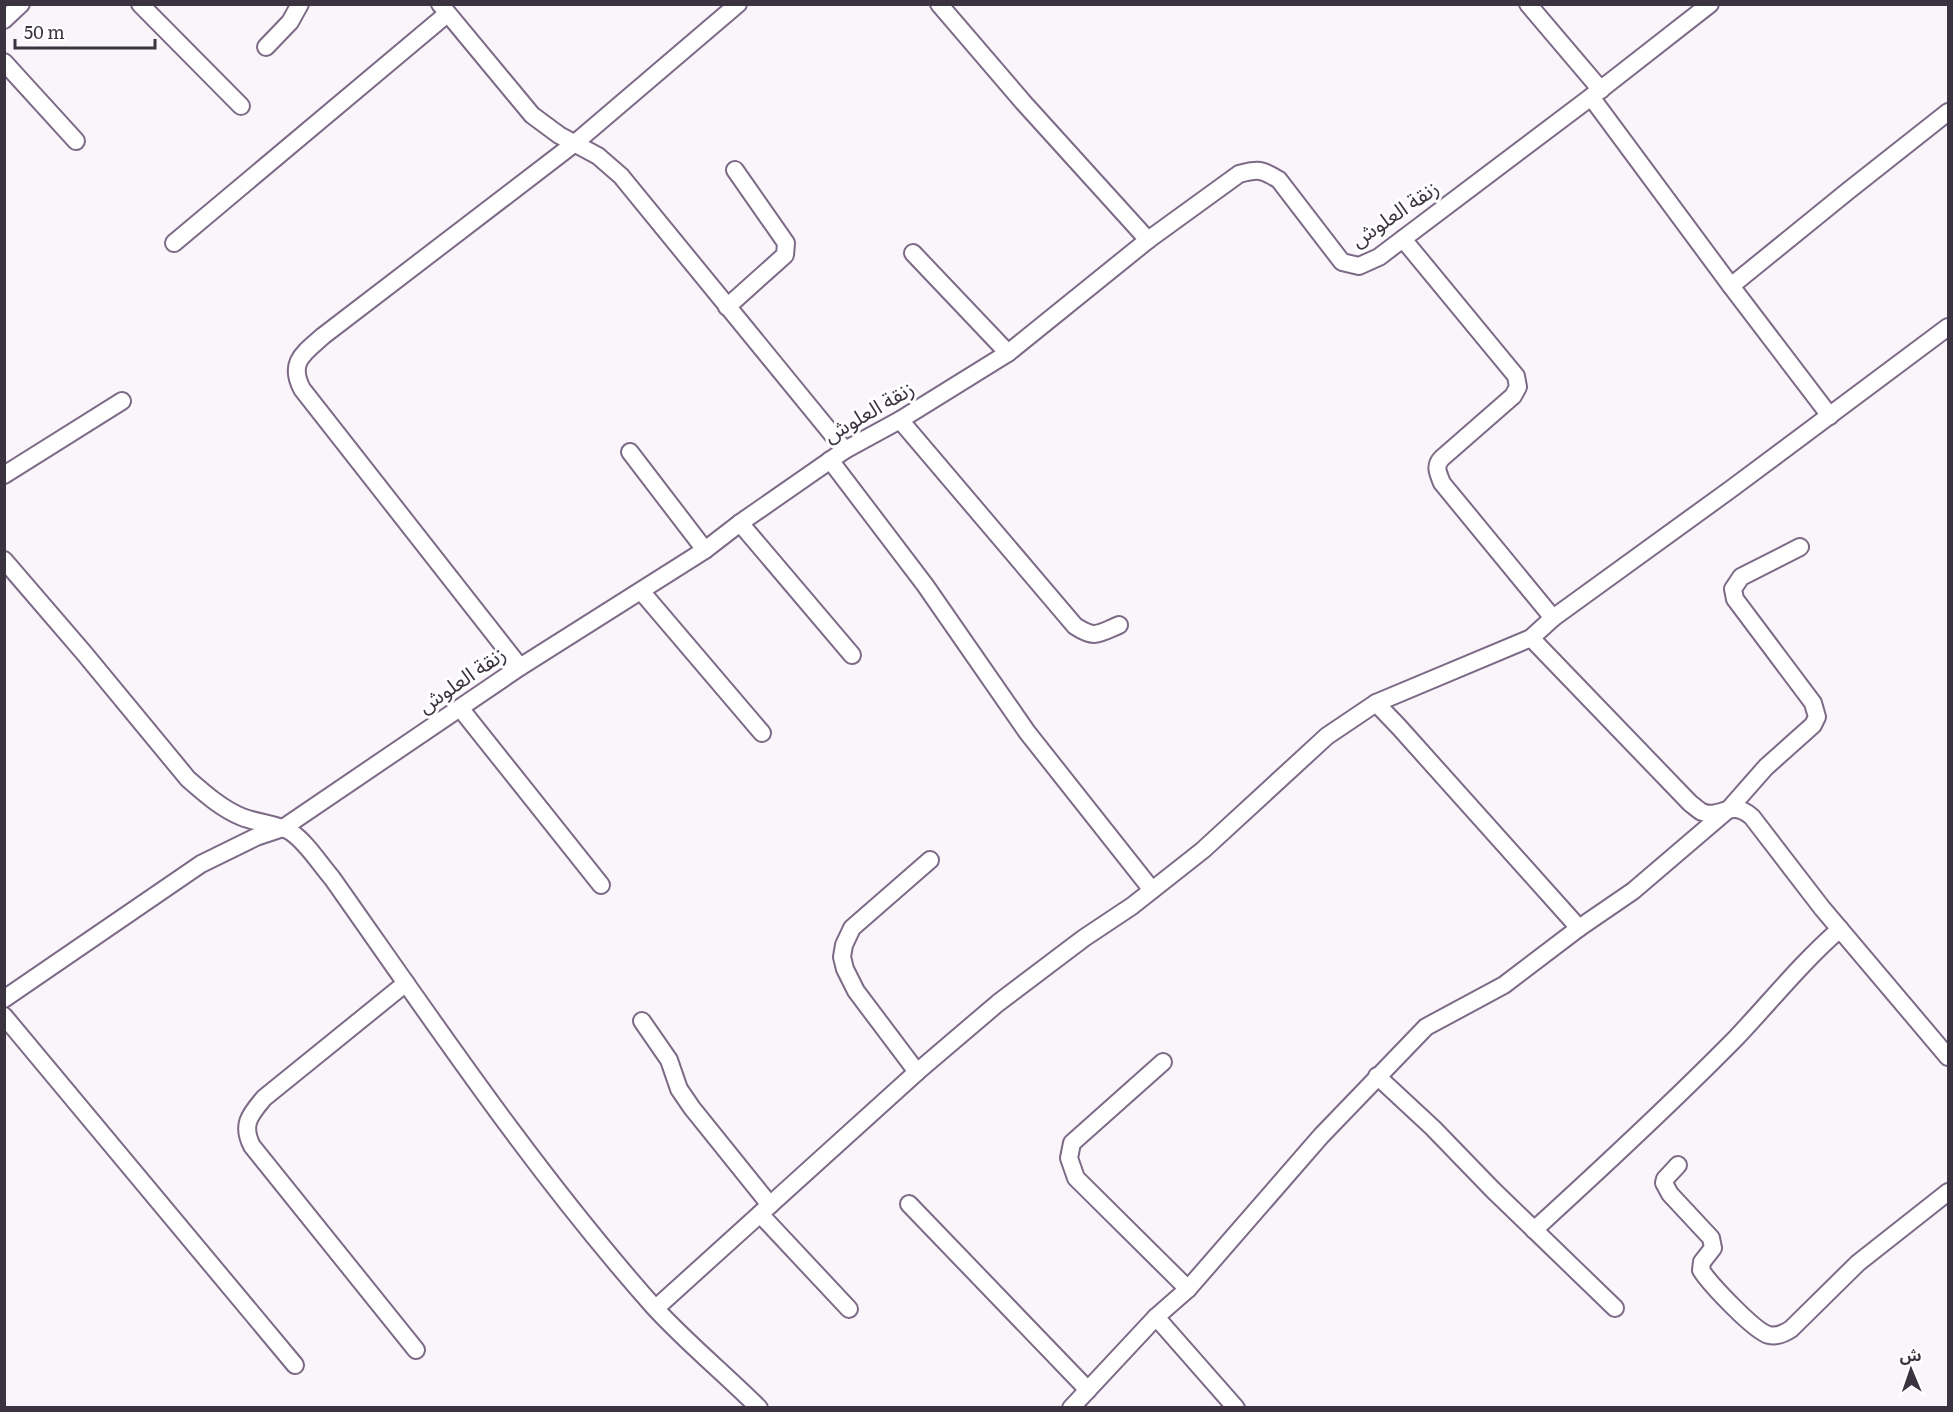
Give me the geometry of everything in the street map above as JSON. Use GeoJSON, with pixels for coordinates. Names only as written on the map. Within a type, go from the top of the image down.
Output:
{"type":"FeatureCollection","features":[{"type":"Feature","properties":{"kind":"street"},"geometry":{"type":"LineString","coordinates":[[4,20],[21,4]]}},
{"type":"Feature","properties":{"kind":"street"},"geometry":{"type":"LineString","coordinates":[[140,4],[241,106]]}},
{"type":"Feature","properties":{"kind":"street"},"geometry":{"type":"LineString","coordinates":[[266,47],[290,22],[300,4]]}},
{"type":"Feature","properties":{"kind":"street"},"geometry":{"type":"LineString","coordinates":[[520,667],[303,390],[296,377],[297,366],[303,354],[323,336],[575,143],[738,4]]}},
{"type":"Feature","properties":{"kind":"street"},"geometry":{"type":"LineString","coordinates":[[939,4],[1023,102],[1148,240]]}},
{"type":"Feature","properties":{"kind":"street"},"geometry":{"type":"LineString","coordinates":[[1528,4],[1596,93],[1731,286],[1830,416]]}},
{"type":"Feature","properties":{"kind":"street","name":"زنقة العلوش"},"geometry":{"type":"LineString","coordinates":[[4,999],[201,864],[256,837],[283,828],[520,667],[705,550],[845,450],[900,420],[1008,353],[1148,240],[1239,174],[1254,170],[1266,172],[1279,180],[1342,262],[1359,266],[1366,265],[1596,93],[1710,4]]}},
{"type":"Feature","properties":{"kind":"street"},"geometry":{"type":"LineString","coordinates":[[174,243],[443,9],[532,115],[559,135],[598,156],[621,176],[845,450]]}},
{"type":"Feature","properties":{"kind":"street"},"geometry":{"type":"LineString","coordinates":[[4,62],[76,141]]}},
{"type":"Feature","properties":{"kind":"street"},"geometry":{"type":"LineString","coordinates":[[1731,286],[1948,112]]}},
{"type":"Feature","properties":{"kind":"street"},"geometry":{"type":"LineString","coordinates":[[727,307],[787,251],[786,243],[735,170]]}},
{"type":"Feature","properties":{"kind":"street"},"geometry":{"type":"LineString","coordinates":[[1403,239],[1516,376],[1518,387],[1513,396],[1442,458],[1437,463],[1437,471],[1442,483],[1553,618]]}},
{"type":"Feature","properties":{"kind":"street"},"geometry":{"type":"LineString","coordinates":[[913,253],[1008,353]]}},
{"type":"Feature","properties":{"kind":"street"},"geometry":{"type":"LineString","coordinates":[[656,1308],[916,1072],[998,1003],[1084,938],[1132,906],[1203,850],[1327,736],[1376,703],[1530,638],[1553,618],[1948,327]]}},
{"type":"Feature","properties":{"kind":"street"},"geometry":{"type":"LineString","coordinates":[[4,475],[123,401]]}},
{"type":"Feature","properties":{"kind":"street"},"geometry":{"type":"LineString","coordinates":[[900,420],[1075,626],[1088,634],[1099,634],[1119,625]]}},
{"type":"Feature","properties":{"kind":"street"},"geometry":{"type":"LineString","coordinates":[[630,452],[705,550]]}},
{"type":"Feature","properties":{"kind":"street"},"geometry":{"type":"LineString","coordinates":[[830,460],[925,585],[1028,732],[1152,890]]}},
{"type":"Feature","properties":{"kind":"street"},"geometry":{"type":"LineString","coordinates":[[740,523],[852,655]]}},
{"type":"Feature","properties":{"kind":"street"},"geometry":{"type":"LineString","coordinates":[[1071,1407],[1156,1317],[1188,1289],[1321,1136],[1426,1027],[1448,1013],[1497,989],[1633,891],[1729,809],[1766,767],[1813,724],[1817,717],[1813,703],[1735,599],[1733,589],[1747,573],[1800,547]]}},
{"type":"Feature","properties":{"kind":"street"},"geometry":{"type":"LineString","coordinates":[[4,560],[188,779],[205,794],[235,814],[283,828],[292,834],[332,878],[500,1115],[558,1192],[656,1308],[759,1407]]}},
{"type":"Feature","properties":{"kind":"street"},"geometry":{"type":"LineString","coordinates":[[641,591],[762,733]]}},
{"type":"Feature","properties":{"kind":"street"},"geometry":{"type":"LineString","coordinates":[[1530,638],[1690,803],[1702,812],[1708,813],[1743,809],[1757,823],[1840,929],[1948,1058]]}},
{"type":"Feature","properties":{"kind":"street"},"geometry":{"type":"LineString","coordinates":[[1376,703],[1579,928]]}},
{"type":"Feature","properties":{"kind":"street"},"geometry":{"type":"LineString","coordinates":[[460,708],[601,885]]}},
{"type":"Feature","properties":{"kind":"street"},"geometry":{"type":"LineString","coordinates":[[916,1072],[856,991],[842,957],[844,945],[852,928],[930,860]]}},
{"type":"Feature","properties":{"kind":"street"},"geometry":{"type":"LineString","coordinates":[[1534,1230],[1701,1073],[1738,1036],[1808,958],[1840,929]]}},
{"type":"Feature","properties":{"kind":"street"},"geometry":{"type":"LineString","coordinates":[[406,983],[264,1098],[253,1112],[247,1124],[246,1134],[252,1146],[416,1350]]}},
{"type":"Feature","properties":{"kind":"street"},"geometry":{"type":"LineString","coordinates":[[4,1016],[295,1365]]}},
{"type":"Feature","properties":{"kind":"street"},"geometry":{"type":"LineString","coordinates":[[642,1021],[669,1060],[679,1089],[765,1209],[849,1309]]}},
{"type":"Feature","properties":{"kind":"street"},"geometry":{"type":"LineString","coordinates":[[1163,1062],[1072,1143],[1069,1158],[1076,1178],[1188,1289]]}},
{"type":"Feature","properties":{"kind":"street"},"geometry":{"type":"LineString","coordinates":[[1377,1076],[1433,1128],[1493,1190],[1615,1308]]}},
{"type":"Feature","properties":{"kind":"street"},"geometry":{"type":"LineString","coordinates":[[1678,1165],[1664,1183],[1670,1194],[1711,1238],[1713,1248],[1702,1262],[1703,1274],[1755,1328],[1772,1336],[1783,1334],[1791,1329],[1858,1263],[1948,1192]]}},
{"type":"Feature","properties":{"kind":"street"},"geometry":{"type":"LineString","coordinates":[[909,1204],[1088,1390]]}},
{"type":"Feature","properties":{"kind":"street"},"geometry":{"type":"LineString","coordinates":[[1156,1317],[1236,1407]]}}]}
